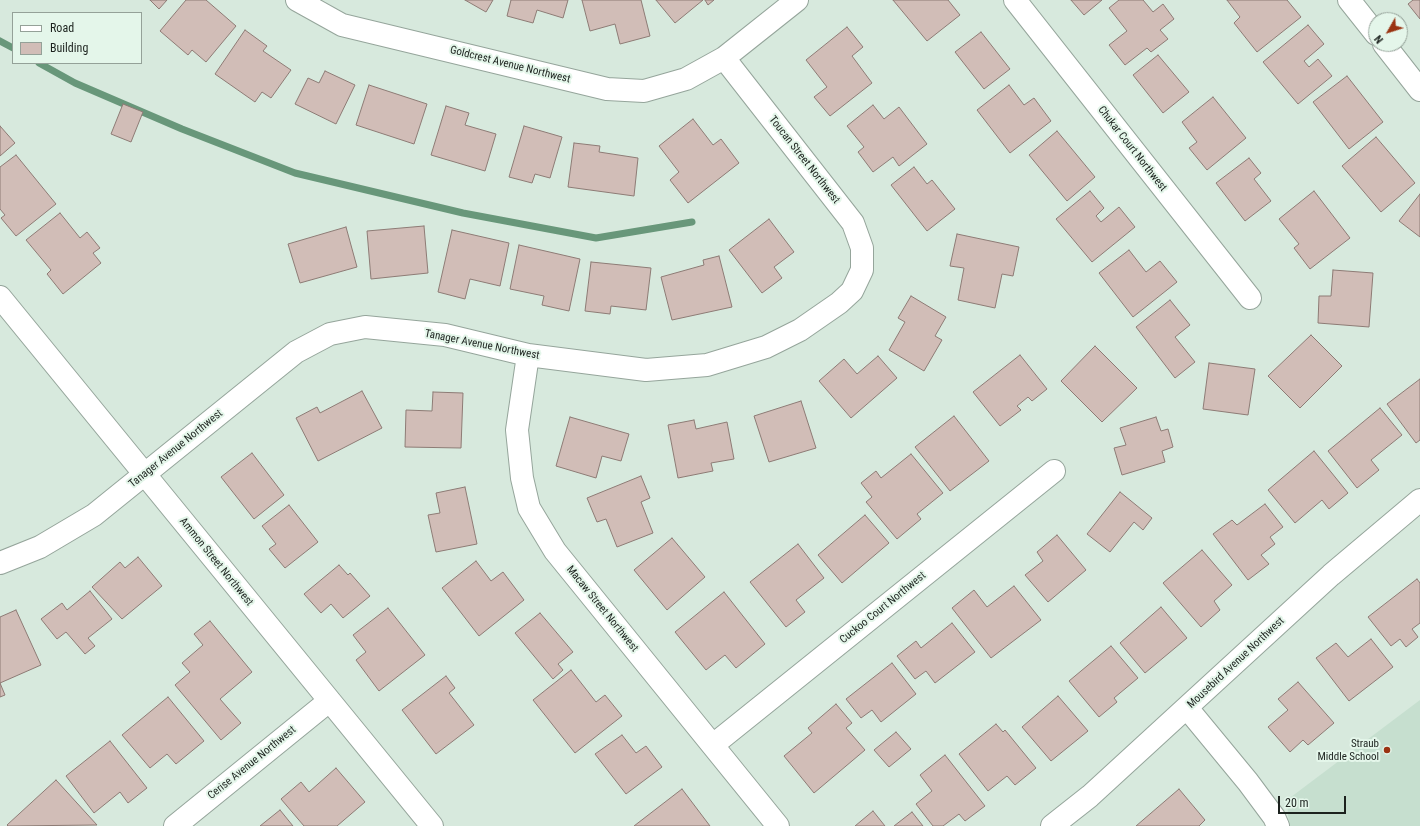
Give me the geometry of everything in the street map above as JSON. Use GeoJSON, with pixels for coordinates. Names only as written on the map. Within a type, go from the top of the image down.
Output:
{"type":"FeatureCollection","features":[{"type":"Feature","properties":{"kind":"street","name":"Goldcrest Avenue Northwest"},"geometry":{"type":"LineString","coordinates":[[297,0],[342,24],[607,89],[644,91],[686,79],[724,58],[797,0]]}},
{"type":"Feature","properties":{"kind":"street","name":"Chukar Court Northwest"},"geometry":{"type":"LineString","coordinates":[[1015,0],[1250,298]]}},
{"type":"Feature","properties":{"kind":"street"},"geometry":{"type":"LineString","coordinates":[[1349,0],[1368,24]]}},
{"type":"Feature","properties":{"kind":"street"},"geometry":{"type":"LineString","coordinates":[[1390,52],[1420,90]]}},
{"type":"Feature","properties":{"kind":"street","name":"Toucan Street Northwest"},"geometry":{"type":"LineString","coordinates":[[724,58],[853,222],[862,248],[862,270]]}},
{"type":"Feature","properties":{"kind":"street","name":"Tanager Avenue Northwest"},"geometry":{"type":"LineString","coordinates":[[0,563],[40,547],[94,515],[296,352],[330,334],[365,326],[437,334],[528,355],[646,370],[707,366],[766,347],[800,330],[838,303],[852,291],[862,270]]}},
{"type":"Feature","properties":{"kind":"street","name":"Ammon Street Northwest"},"geometry":{"type":"LineString","coordinates":[[0,297],[432,826]]}},
{"type":"Feature","properties":{"kind":"street","name":"Macaw Street Northwest"},"geometry":{"type":"LineString","coordinates":[[528,355],[517,430],[522,478],[529,508],[555,551],[778,826]]}},
{"type":"Feature","properties":{"kind":"street","name":"Cuckoo Court Northwest"},"geometry":{"type":"LineString","coordinates":[[712,745],[1054,471]]}},
{"type":"Feature","properties":{"kind":"street","name":"Mousebird Avenue Northwest"},"geometry":{"type":"LineString","coordinates":[[1052,826],[1090,796],[1331,575],[1420,500]]}},
{"type":"Feature","properties":{"kind":"street","name":"Cerise Avenue Northwest"},"geometry":{"type":"LineString","coordinates":[[175,826],[329,700]]}},
{"type":"Feature","properties":{"kind":"street"},"geometry":{"type":"LineString","coordinates":[[1187,708],[1248,782],[1274,817],[1278,826]]}},
{"type":"Feature","properties":{"kind":"shaded area","name":"Straub Middle School"},"geometry":{"type":"Polygon","coordinates":[[[1420,700],[1420,826],[1289,826],[1287,800],[1420,700]]]}},
{"type":"Feature","properties":{"kind":"building"},"geometry":{"type":"Polygon","coordinates":[[[150,0],[167,0],[159,9],[150,0]]]}},
{"type":"Feature","properties":{"kind":"building"},"geometry":{"type":"Polygon","coordinates":[[[186,0],[206,0],[236,26],[206,62],[192,50],[188,55],[160,31],[186,0]]]}},
{"type":"Feature","properties":{"kind":"building"},"geometry":{"type":"Polygon","coordinates":[[[465,0],[493,0],[486,12],[465,0]]]}},
{"type":"Feature","properties":{"kind":"building"},"geometry":{"type":"Polygon","coordinates":[[[511,0],[568,0],[563,18],[537,10],[533,23],[507,16],[511,0]]]}},
{"type":"Feature","properties":{"kind":"building"},"geometry":{"type":"Polygon","coordinates":[[[582,0],[641,0],[650,36],[620,44],[615,24],[590,31],[582,0]]]}},
{"type":"Feature","properties":{"kind":"building"},"geometry":{"type":"Polygon","coordinates":[[[656,0],[703,0],[675,23],[656,0]]]}},
{"type":"Feature","properties":{"kind":"building"},"geometry":{"type":"Polygon","coordinates":[[[705,0],[714,0],[708,5],[705,0]]]}},
{"type":"Feature","properties":{"kind":"building"},"geometry":{"type":"Polygon","coordinates":[[[893,0],[948,0],[960,15],[927,41],[893,0]]]}},
{"type":"Feature","properties":{"kind":"building"},"geometry":{"type":"Polygon","coordinates":[[[1071,0],[1102,0],[1084,15],[1071,0]]]}},
{"type":"Feature","properties":{"kind":"building"},"geometry":{"type":"Polygon","coordinates":[[[1119,0],[1143,0],[1153,12],[1163,4],[1174,19],[1160,30],[1168,39],[1151,52],[1147,48],[1125,65],[1109,45],[1127,31],[1109,8],[1119,0]]]}},
{"type":"Feature","properties":{"kind":"building"},"geometry":{"type":"Polygon","coordinates":[[[1227,0],[1287,0],[1301,17],[1257,52],[1234,23],[1240,17],[1227,0]]]}},
{"type":"Feature","properties":{"kind":"building"},"geometry":{"type":"Polygon","coordinates":[[[1413,0],[1420,0],[1420,19],[1408,4],[1413,0]]]}},
{"type":"Feature","properties":{"kind":"building"},"geometry":{"type":"Polygon","coordinates":[[[1308,25],[1324,44],[1304,61],[1309,67],[1318,59],[1332,76],[1298,104],[1263,62],[1308,25]]]}},
{"type":"Feature","properties":{"kind":"building"},"geometry":{"type":"Polygon","coordinates":[[[847,27],[863,47],[852,56],[872,83],[830,116],[814,97],[827,87],[806,60],[847,27]]]}},
{"type":"Feature","properties":{"kind":"building"},"geometry":{"type":"Polygon","coordinates":[[[245,30],[267,46],[263,51],[291,70],[271,98],[262,92],[255,102],[215,74],[245,30]]]}},
{"type":"Feature","properties":{"kind":"building"},"geometry":{"type":"Polygon","coordinates":[[[981,32],[1010,69],[984,89],[955,52],[981,32]]]}},
{"type":"Feature","properties":{"kind":"building"},"geometry":{"type":"Polygon","coordinates":[[[1158,55],[1189,92],[1163,113],[1133,75],[1158,55]]]}},
{"type":"Feature","properties":{"kind":"building"},"geometry":{"type":"Polygon","coordinates":[[[325,71],[355,85],[336,124],[295,104],[308,78],[319,83],[325,71]]]}},
{"type":"Feature","properties":{"kind":"building"},"geometry":{"type":"Polygon","coordinates":[[[1347,76],[1383,122],[1349,149],[1313,102],[1347,76]]]}},
{"type":"Feature","properties":{"kind":"building"},"geometry":{"type":"Polygon","coordinates":[[[369,85],[427,104],[414,144],[356,125],[369,85]]]}},
{"type":"Feature","properties":{"kind":"building"},"geometry":{"type":"Polygon","coordinates":[[[1009,85],[1024,105],[1034,98],[1051,121],[1010,153],[977,110],[1009,85]]]}},
{"type":"Feature","properties":{"kind":"building"},"geometry":{"type":"Polygon","coordinates":[[[1213,97],[1246,138],[1207,170],[1189,148],[1197,142],[1182,122],[1213,97]]]}},
{"type":"Feature","properties":{"kind":"building"},"geometry":{"type":"Polygon","coordinates":[[[123,104],[143,112],[131,142],[111,134],[123,104]]]}},
{"type":"Feature","properties":{"kind":"building"},"geometry":{"type":"Polygon","coordinates":[[[873,105],[884,119],[899,107],[927,144],[899,166],[893,157],[873,172],[858,152],[864,147],[847,126],[873,105]]]}},
{"type":"Feature","properties":{"kind":"building"},"geometry":{"type":"Polygon","coordinates":[[[446,106],[469,113],[465,125],[496,134],[485,171],[431,155],[446,106]]]}},
{"type":"Feature","properties":{"kind":"building"},"geometry":{"type":"Polygon","coordinates":[[[693,119],[713,145],[721,139],[739,163],[688,203],[670,180],[679,172],[659,146],[693,119]]]}},
{"type":"Feature","properties":{"kind":"building"},"geometry":{"type":"Polygon","coordinates":[[[0,126],[15,143],[0,156],[0,126]]]}},
{"type":"Feature","properties":{"kind":"building"},"geometry":{"type":"Polygon","coordinates":[[[524,126],[562,137],[550,178],[535,174],[532,183],[509,177],[524,126]]]}},
{"type":"Feature","properties":{"kind":"building"},"geometry":{"type":"Polygon","coordinates":[[[1057,131],[1095,177],[1067,201],[1029,155],[1057,131]]]}},
{"type":"Feature","properties":{"kind":"building"},"geometry":{"type":"Polygon","coordinates":[[[1376,137],[1415,183],[1381,212],[1342,166],[1376,137]]]}},
{"type":"Feature","properties":{"kind":"building"},"geometry":{"type":"Polygon","coordinates":[[[574,143],[600,146],[599,152],[638,158],[634,196],[568,187],[574,143]]]}},
{"type":"Feature","properties":{"kind":"building"},"geometry":{"type":"Polygon","coordinates":[[[16,155],[56,204],[16,236],[1,218],[5,215],[0,209],[0,167],[16,155]]]}},
{"type":"Feature","properties":{"kind":"building"},"geometry":{"type":"Polygon","coordinates":[[[1249,158],[1261,173],[1254,179],[1271,201],[1245,221],[1216,183],[1249,158]]]}},
{"type":"Feature","properties":{"kind":"building"},"geometry":{"type":"Polygon","coordinates":[[[914,167],[927,184],[932,180],[955,209],[927,231],[891,185],[914,167]]]}},
{"type":"Feature","properties":{"kind":"building"},"geometry":{"type":"Polygon","coordinates":[[[1090,191],[1104,208],[1096,216],[1101,222],[1119,207],[1135,227],[1092,262],[1056,219],[1090,191]]]}},
{"type":"Feature","properties":{"kind":"building"},"geometry":{"type":"Polygon","coordinates":[[[1314,191],[1350,238],[1310,269],[1294,248],[1299,244],[1279,219],[1314,191]]]}},
{"type":"Feature","properties":{"kind":"building"},"geometry":{"type":"Polygon","coordinates":[[[1420,194],[1420,237],[1399,221],[1420,194]]]}},
{"type":"Feature","properties":{"kind":"building"},"geometry":{"type":"Polygon","coordinates":[[[60,213],[80,238],[87,232],[100,248],[93,253],[101,263],[63,294],[47,274],[51,270],[26,240],[60,213]]]}},
{"type":"Feature","properties":{"kind":"building"},"geometry":{"type":"Polygon","coordinates":[[[769,219],[794,252],[774,267],[782,278],[762,293],[729,250],[769,219]]]}},
{"type":"Feature","properties":{"kind":"building"},"geometry":{"type":"Polygon","coordinates":[[[424,226],[428,273],[371,279],[367,231],[424,226]]]}},
{"type":"Feature","properties":{"kind":"building"},"geometry":{"type":"Polygon","coordinates":[[[346,227],[357,267],[300,283],[288,244],[346,227]]]}},
{"type":"Feature","properties":{"kind":"building"},"geometry":{"type":"Polygon","coordinates":[[[452,230],[509,243],[500,286],[470,279],[465,299],[438,292],[452,230]]]}},
{"type":"Feature","properties":{"kind":"building"},"geometry":{"type":"Polygon","coordinates":[[[957,234],[1019,247],[1013,276],[1002,274],[995,308],[958,300],[964,268],[950,266],[957,234]]]}},
{"type":"Feature","properties":{"kind":"building"},"geometry":{"type":"Polygon","coordinates":[[[519,245],[580,259],[569,311],[542,305],[544,296],[510,289],[519,245]]]}},
{"type":"Feature","properties":{"kind":"building"},"geometry":{"type":"Polygon","coordinates":[[[1129,250],[1146,272],[1160,261],[1177,282],[1133,317],[1099,273],[1129,250]]]}},
{"type":"Feature","properties":{"kind":"building"},"geometry":{"type":"Polygon","coordinates":[[[719,256],[732,307],[672,320],[661,277],[704,265],[703,260],[719,256]]]}},
{"type":"Feature","properties":{"kind":"building"},"geometry":{"type":"Polygon","coordinates":[[[591,262],[651,268],[646,310],[611,306],[610,314],[585,311],[591,262]]]}},
{"type":"Feature","properties":{"kind":"building"},"geometry":{"type":"Polygon","coordinates":[[[1333,270],[1373,273],[1369,327],[1318,323],[1319,296],[1331,296],[1333,270]]]}},
{"type":"Feature","properties":{"kind":"building"},"geometry":{"type":"Polygon","coordinates":[[[911,296],[946,317],[935,336],[942,340],[924,371],[889,350],[905,322],[898,318],[911,296]]]}},
{"type":"Feature","properties":{"kind":"building"},"geometry":{"type":"Polygon","coordinates":[[[1170,300],[1190,325],[1175,337],[1195,362],[1175,378],[1136,327],[1170,300]]]}},
{"type":"Feature","properties":{"kind":"building"},"geometry":{"type":"Polygon","coordinates":[[[1311,335],[1342,366],[1300,408],[1268,376],[1311,335]]]}},
{"type":"Feature","properties":{"kind":"building"},"geometry":{"type":"Polygon","coordinates":[[[1095,346],[1137,388],[1102,422],[1061,381],[1095,346]]]}},
{"type":"Feature","properties":{"kind":"building"},"geometry":{"type":"Polygon","coordinates":[[[1020,355],[1047,389],[1032,401],[1028,397],[1017,406],[1021,410],[1000,426],[973,392],[1020,355]]]}},
{"type":"Feature","properties":{"kind":"building"},"geometry":{"type":"Polygon","coordinates":[[[878,356],[897,378],[851,418],[819,381],[844,359],[857,374],[878,356]]]}},
{"type":"Feature","properties":{"kind":"building"},"geometry":{"type":"Polygon","coordinates":[[[1209,363],[1255,369],[1248,415],[1203,409],[1209,363]]]}},
{"type":"Feature","properties":{"kind":"building"},"geometry":{"type":"Polygon","coordinates":[[[1420,379],[1420,440],[1416,443],[1387,404],[1420,379]]]}},
{"type":"Feature","properties":{"kind":"building"},"geometry":{"type":"Polygon","coordinates":[[[362,391],[382,428],[318,461],[296,418],[317,407],[320,413],[362,391]]]}},
{"type":"Feature","properties":{"kind":"building"},"geometry":{"type":"Polygon","coordinates":[[[433,392],[463,393],[461,448],[405,447],[406,410],[432,411],[433,392]]]}},
{"type":"Feature","properties":{"kind":"building"},"geometry":{"type":"Polygon","coordinates":[[[801,401],[816,448],[769,462],[754,416],[801,401]]]}},
{"type":"Feature","properties":{"kind":"building"},"geometry":{"type":"Polygon","coordinates":[[[1380,408],[1402,435],[1371,460],[1379,470],[1357,488],[1328,451],[1380,408]]]}},
{"type":"Feature","properties":{"kind":"building"},"geometry":{"type":"Polygon","coordinates":[[[954,416],[989,461],[950,491],[915,447],[954,416]]]}},
{"type":"Feature","properties":{"kind":"building"},"geometry":{"type":"Polygon","coordinates":[[[570,417],[629,434],[621,461],[602,456],[596,478],[556,466],[570,417]]]}},
{"type":"Feature","properties":{"kind":"building"},"geometry":{"type":"Polygon","coordinates":[[[1156,417],[1161,431],[1168,429],[1173,447],[1162,451],[1165,462],[1122,475],[1114,448],[1126,445],[1120,428],[1156,417]]]}},
{"type":"Feature","properties":{"kind":"building"},"geometry":{"type":"Polygon","coordinates":[[[694,420],[696,429],[727,422],[734,459],[711,463],[713,471],[678,478],[668,425],[694,420]]]}},
{"type":"Feature","properties":{"kind":"building"},"geometry":{"type":"Polygon","coordinates":[[[1314,451],[1348,493],[1329,509],[1322,500],[1295,523],[1268,490],[1314,451]]]}},
{"type":"Feature","properties":{"kind":"building"},"geometry":{"type":"Polygon","coordinates":[[[252,453],[284,495],[254,519],[221,477],[252,453]]]}},
{"type":"Feature","properties":{"kind":"building"},"geometry":{"type":"Polygon","coordinates":[[[911,454],[943,493],[917,514],[921,519],[897,539],[866,502],[872,497],[861,483],[876,471],[881,478],[911,454]]]}},
{"type":"Feature","properties":{"kind":"building"},"geometry":{"type":"Polygon","coordinates":[[[641,476],[650,498],[641,502],[653,533],[617,547],[606,519],[597,522],[587,498],[641,476]]]}},
{"type":"Feature","properties":{"kind":"building"},"geometry":{"type":"Polygon","coordinates":[[[465,487],[477,544],[436,552],[428,515],[440,513],[436,493],[465,487]]]}},
{"type":"Feature","properties":{"kind":"building"},"geometry":{"type":"Polygon","coordinates":[[[1120,492],[1152,518],[1143,530],[1134,522],[1110,552],[1087,534],[1120,492]]]}},
{"type":"Feature","properties":{"kind":"building"},"geometry":{"type":"Polygon","coordinates":[[[1265,504],[1283,527],[1270,537],[1275,544],[1261,555],[1269,564],[1248,580],[1213,534],[1232,520],[1237,525],[1265,504]]]}},
{"type":"Feature","properties":{"kind":"building"},"geometry":{"type":"Polygon","coordinates":[[[289,505],[318,542],[285,568],[269,549],[276,544],[262,526],[289,505]]]}},
{"type":"Feature","properties":{"kind":"building"},"geometry":{"type":"Polygon","coordinates":[[[865,515],[889,543],[842,583],[818,555],[865,515]]]}},
{"type":"Feature","properties":{"kind":"building"},"geometry":{"type":"Polygon","coordinates":[[[1057,535],[1086,570],[1048,602],[1025,575],[1043,561],[1037,552],[1057,535]]]}},
{"type":"Feature","properties":{"kind":"building"},"geometry":{"type":"Polygon","coordinates":[[[672,538],[705,577],[667,610],[634,570],[672,538]]]}},
{"type":"Feature","properties":{"kind":"building"},"geometry":{"type":"Polygon","coordinates":[[[798,544],[824,578],[796,600],[805,612],[786,627],[750,582],[798,544]]]}},
{"type":"Feature","properties":{"kind":"building"},"geometry":{"type":"Polygon","coordinates":[[[1202,550],[1232,585],[1214,601],[1220,610],[1201,627],[1163,583],[1202,550]]]}},
{"type":"Feature","properties":{"kind":"building"},"geometry":{"type":"Polygon","coordinates":[[[138,557],[162,586],[122,619],[92,587],[120,562],[125,568],[138,557]]]}},
{"type":"Feature","properties":{"kind":"building"},"geometry":{"type":"Polygon","coordinates":[[[476,561],[491,581],[503,572],[524,600],[479,636],[442,588],[476,561]]]}},
{"type":"Feature","properties":{"kind":"building"},"geometry":{"type":"Polygon","coordinates":[[[339,565],[348,575],[350,573],[370,596],[343,618],[331,604],[321,613],[304,594],[339,565]]]}},
{"type":"Feature","properties":{"kind":"building"},"geometry":{"type":"Polygon","coordinates":[[[1417,579],[1420,583],[1420,623],[1412,629],[1418,637],[1406,647],[1400,639],[1391,646],[1368,617],[1417,579]]]}},
{"type":"Feature","properties":{"kind":"building"},"geometry":{"type":"Polygon","coordinates":[[[1014,586],[1041,620],[991,658],[952,608],[974,590],[987,607],[1014,586]]]}},
{"type":"Feature","properties":{"kind":"building"},"geometry":{"type":"Polygon","coordinates":[[[90,591],[112,619],[88,638],[95,646],[85,654],[66,632],[57,639],[41,619],[62,603],[67,610],[90,591]]]}},
{"type":"Feature","properties":{"kind":"building"},"geometry":{"type":"Polygon","coordinates":[[[724,592],[765,644],[736,668],[725,655],[706,670],[675,632],[724,592]]]}},
{"type":"Feature","properties":{"kind":"building"},"geometry":{"type":"Polygon","coordinates":[[[1161,607],[1187,638],[1145,673],[1120,643],[1161,607]]]}},
{"type":"Feature","properties":{"kind":"building"},"geometry":{"type":"Polygon","coordinates":[[[388,608],[425,655],[379,691],[356,660],[366,652],[353,635],[388,608]]]}},
{"type":"Feature","properties":{"kind":"building"},"geometry":{"type":"Polygon","coordinates":[[[16,610],[41,665],[0,683],[0,617],[16,610]]]}},
{"type":"Feature","properties":{"kind":"building"},"geometry":{"type":"Polygon","coordinates":[[[540,613],[573,652],[558,664],[563,670],[553,679],[515,633],[540,613]]]}},
{"type":"Feature","properties":{"kind":"building"},"geometry":{"type":"Polygon","coordinates":[[[210,621],[252,672],[220,699],[241,723],[221,740],[175,685],[190,672],[182,663],[203,645],[194,634],[210,621]]]}},
{"type":"Feature","properties":{"kind":"building"},"geometry":{"type":"Polygon","coordinates":[[[952,623],[975,652],[935,683],[926,671],[915,679],[897,656],[916,641],[921,648],[952,623]]]}},
{"type":"Feature","properties":{"kind":"building"},"geometry":{"type":"Polygon","coordinates":[[[1371,639],[1393,667],[1349,701],[1316,658],[1336,643],[1348,657],[1371,639]]]}},
{"type":"Feature","properties":{"kind":"building"},"geometry":{"type":"Polygon","coordinates":[[[1111,646],[1138,678],[1114,698],[1117,702],[1099,717],[1069,681],[1111,646]]]}},
{"type":"Feature","properties":{"kind":"building"},"geometry":{"type":"Polygon","coordinates":[[[892,663],[916,694],[881,722],[872,710],[861,718],[846,699],[892,663]]]}},
{"type":"Feature","properties":{"kind":"building"},"geometry":{"type":"Polygon","coordinates":[[[571,670],[596,702],[605,695],[622,716],[575,753],[533,700],[571,670]]]}},
{"type":"Feature","properties":{"kind":"building"},"geometry":{"type":"Polygon","coordinates":[[[446,676],[455,688],[449,693],[474,725],[436,754],[402,710],[446,676]]]}},
{"type":"Feature","properties":{"kind":"building"},"geometry":{"type":"Polygon","coordinates":[[[1298,682],[1334,723],[1308,745],[1303,740],[1290,752],[1268,727],[1288,710],[1278,699],[1298,682]]]}},
{"type":"Feature","properties":{"kind":"building"},"geometry":{"type":"Polygon","coordinates":[[[0,683],[5,695],[0,697],[0,683]]]}},
{"type":"Feature","properties":{"kind":"building"},"geometry":{"type":"Polygon","coordinates":[[[1058,696],[1088,731],[1051,761],[1022,727],[1058,696]]]}},
{"type":"Feature","properties":{"kind":"building"},"geometry":{"type":"Polygon","coordinates":[[[168,697],[204,741],[176,764],[167,754],[150,768],[122,735],[168,697]]]}},
{"type":"Feature","properties":{"kind":"building"},"geometry":{"type":"Polygon","coordinates":[[[836,704],[852,723],[846,728],[865,750],[814,793],[784,756],[812,733],[808,728],[836,704]]]}},
{"type":"Feature","properties":{"kind":"building"},"geometry":{"type":"Polygon","coordinates":[[[996,724],[1003,732],[1005,730],[1036,768],[1015,785],[1007,776],[988,791],[959,754],[996,724]]]}},
{"type":"Feature","properties":{"kind":"building"},"geometry":{"type":"Polygon","coordinates":[[[896,732],[911,749],[889,767],[874,750],[896,732]]]}},
{"type":"Feature","properties":{"kind":"building"},"geometry":{"type":"Polygon","coordinates":[[[622,735],[636,753],[646,746],[662,767],[626,794],[595,754],[622,735]]]}},
{"type":"Feature","properties":{"kind":"building"},"geometry":{"type":"Polygon","coordinates":[[[110,741],[147,788],[128,803],[120,792],[94,813],[66,776],[110,741]]]}},
{"type":"Feature","properties":{"kind":"building"},"geometry":{"type":"Polygon","coordinates":[[[945,755],[985,806],[965,821],[959,814],[943,826],[933,826],[916,804],[932,791],[920,775],[945,755]]]}},
{"type":"Feature","properties":{"kind":"building"},"geometry":{"type":"Polygon","coordinates":[[[336,768],[365,802],[337,826],[304,826],[281,799],[301,782],[309,792],[336,768]]]}},
{"type":"Feature","properties":{"kind":"building"},"geometry":{"type":"Polygon","coordinates":[[[56,780],[97,825],[7,825],[56,780]]]}},
{"type":"Feature","properties":{"kind":"building"},"geometry":{"type":"Polygon","coordinates":[[[682,789],[710,826],[634,826],[682,789]]]}},
{"type":"Feature","properties":{"kind":"building"},"geometry":{"type":"Polygon","coordinates":[[[1179,789],[1205,820],[1199,826],[1136,826],[1179,789]]]}},
{"type":"Feature","properties":{"kind":"building"},"geometry":{"type":"Polygon","coordinates":[[[280,810],[293,826],[260,826],[280,810]]]}},
{"type":"Feature","properties":{"kind":"building"},"geometry":{"type":"Polygon","coordinates":[[[873,811],[885,826],[855,826],[873,811]]]}},
{"type":"Feature","properties":{"kind":"building"},"geometry":{"type":"Polygon","coordinates":[[[912,812],[923,826],[894,826],[912,812]]]}},
{"type":"Feature","properties":{"kind":"waterway"},"geometry":{"type":"LineString","coordinates":[[0,41],[12,47]]}},
{"type":"Feature","properties":{"kind":"waterway"},"geometry":{"type":"LineString","coordinates":[[41,64],[75,83],[182,129],[295,173],[463,213],[596,238],[692,222]]}},
{"type":"Feature","properties":{"kind":"place","name":"Straub Middle School"},"geometry":{"type":"Point","coordinates":[1387,750]}}]}
